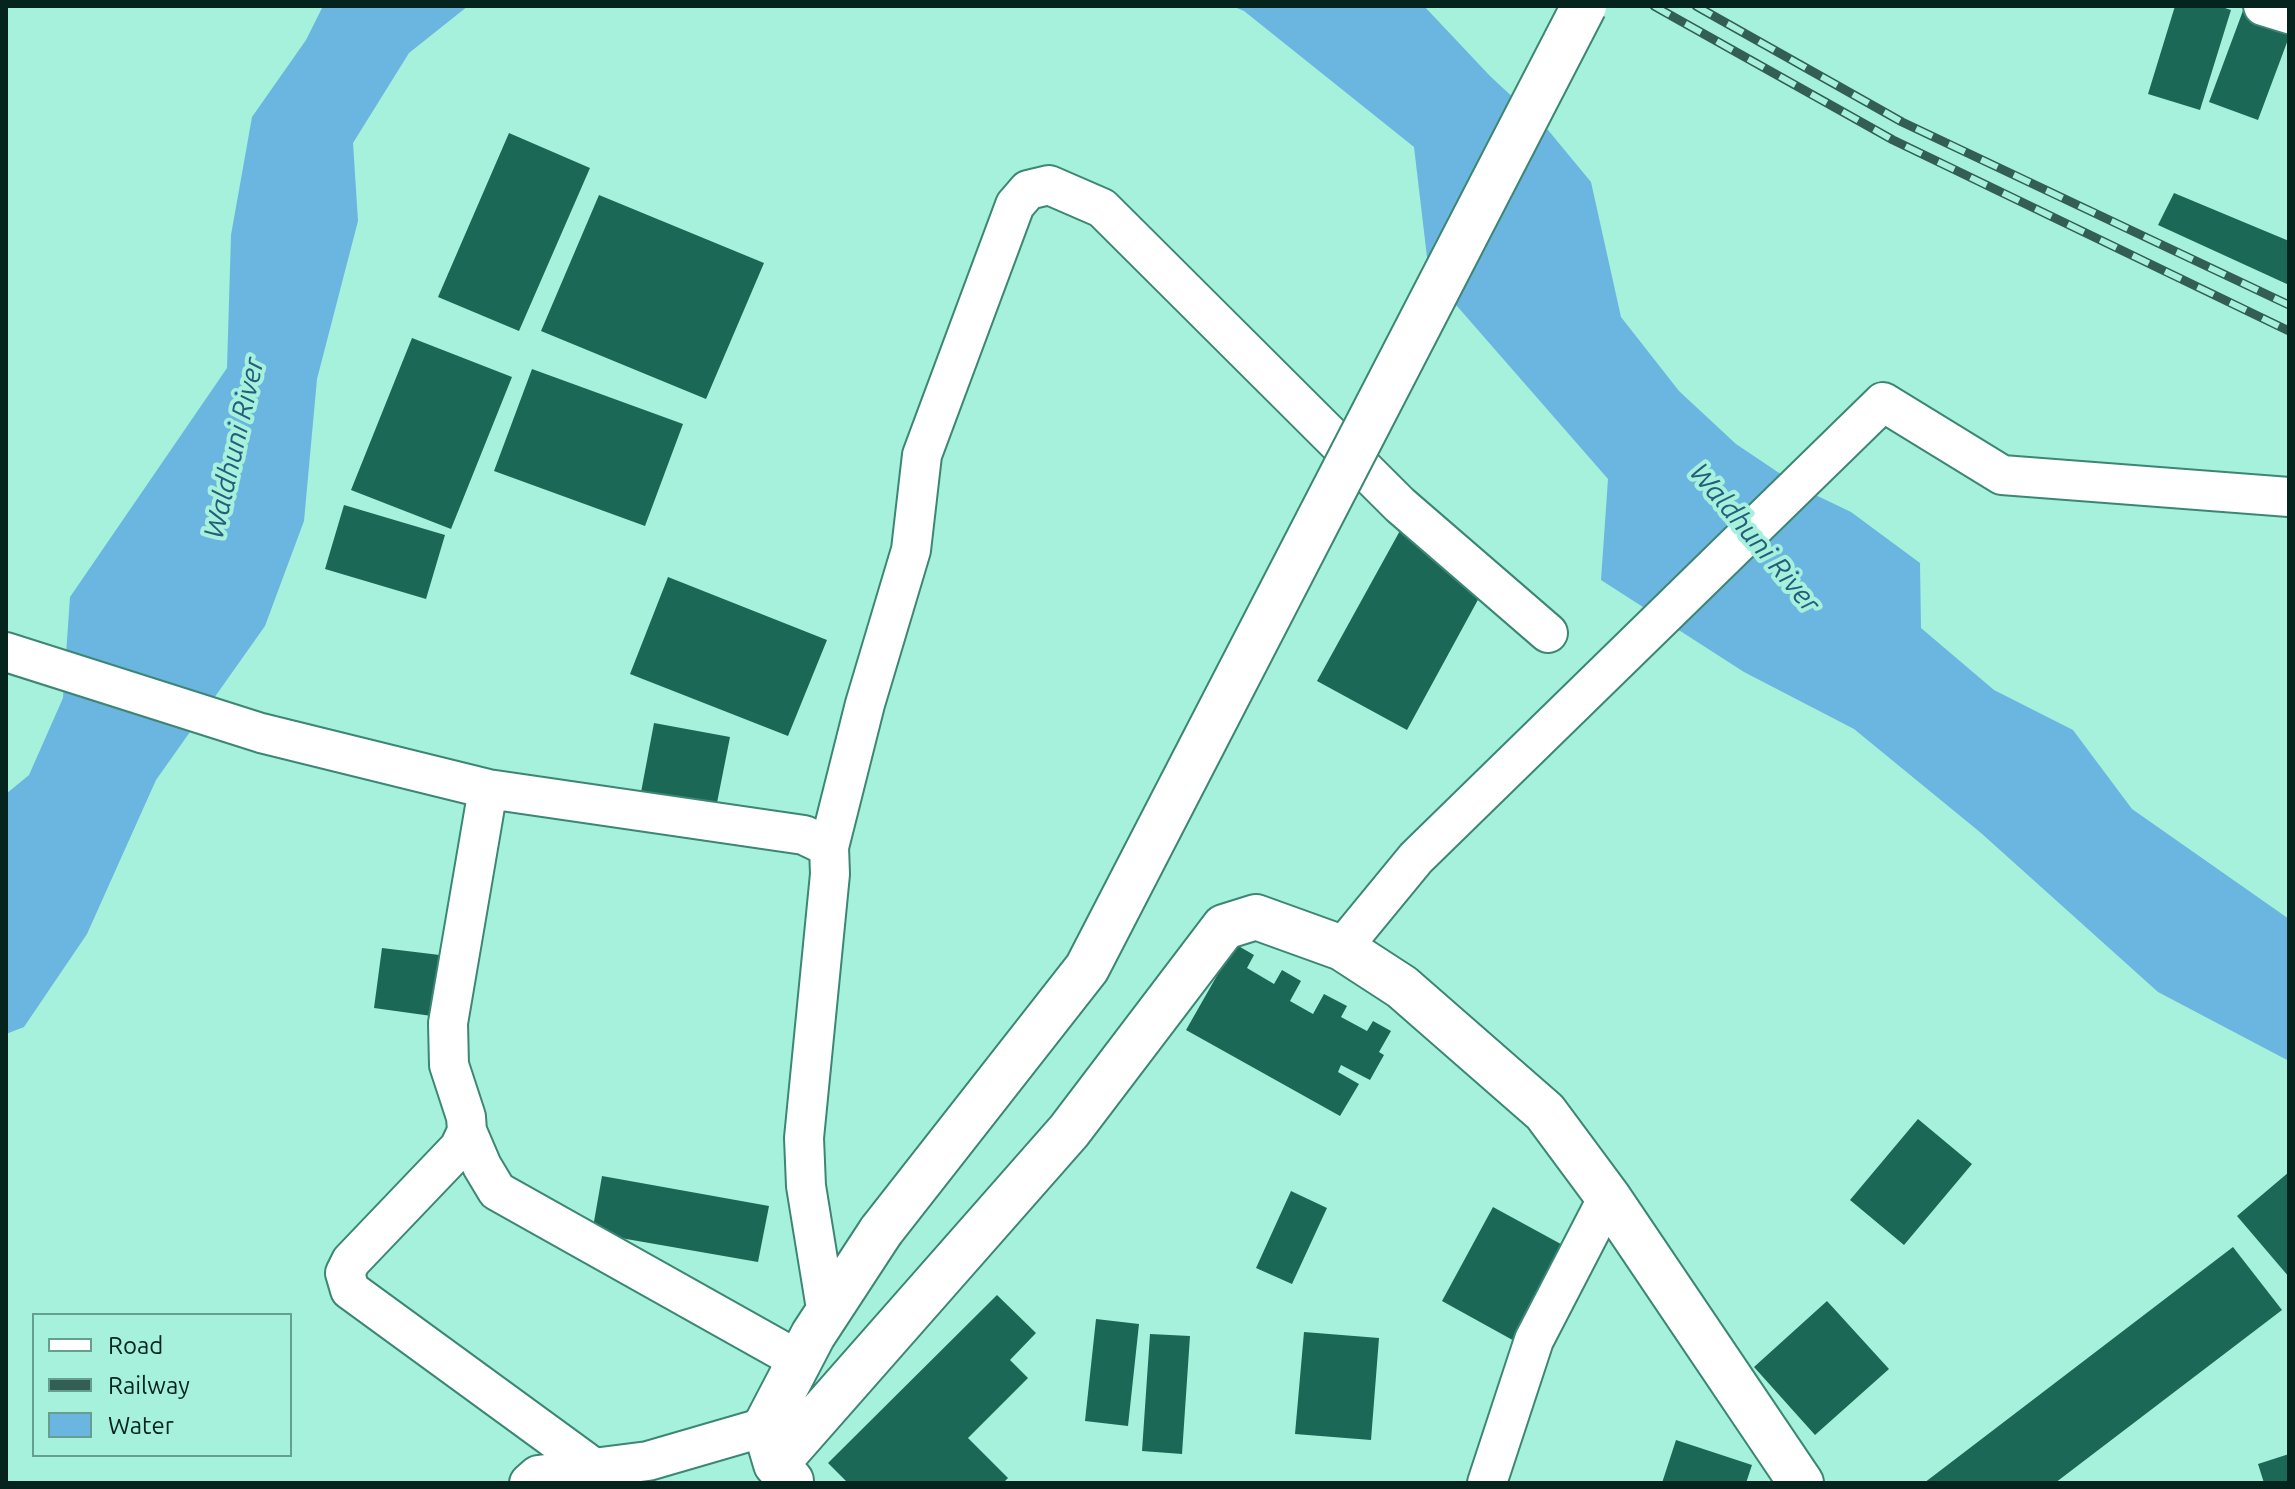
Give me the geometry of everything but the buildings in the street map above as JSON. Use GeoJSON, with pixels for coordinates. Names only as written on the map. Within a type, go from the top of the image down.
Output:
{"type":"FeatureCollection","features":[{"type":"Feature","properties":{"kind":"main road"},"geometry":{"type":"LineString","coordinates":[[778,1458],[800,1361],[827,1315],[881,1231],[1087,968],[1584,6]]}},
{"type":"Feature","properties":{"kind":"main road"},"geometry":{"type":"LineString","coordinates":[[778,1458],[1069,1131],[1224,927],[1256,917],[1342,948],[1402,987],[1545,1112],[1608,1197],[1801,1483]]}},
{"type":"Feature","properties":{"kind":"street"},"geometry":{"type":"LineString","coordinates":[[2263,6],[2289,14]]}},
{"type":"Feature","properties":{"kind":"street"},"geometry":{"type":"LineString","coordinates":[[827,1315],[806,1186],[804,1138],[830,874],[829,847],[865,704],[911,550],[922,455],[1015,205],[1028,190],[1049,185],[1102,208],[1400,505],[1548,633]]}},
{"type":"Feature","properties":{"kind":"street"},"geometry":{"type":"LineString","coordinates":[[1342,948],[1416,858],[1883,402],[2002,475],[2289,497]]}},
{"type":"Feature","properties":{"kind":"street"},"geometry":{"type":"LineString","coordinates":[[6,652],[261,733],[488,789],[804,835],[829,847]]}},
{"type":"Feature","properties":{"kind":"street"},"geometry":{"type":"LineString","coordinates":[[488,789],[448,1023],[449,1065],[466,1117],[467,1131],[482,1166],[497,1191],[800,1361]]}},
{"type":"Feature","properties":{"kind":"street"},"geometry":{"type":"LineString","coordinates":[[467,1131],[459,1148],[351,1261],[345,1273],[350,1290],[594,1468]]}},
{"type":"Feature","properties":{"kind":"street"},"geometry":{"type":"LineString","coordinates":[[1487,1483],[1534,1340],[1608,1197]]}},
{"type":"Feature","properties":{"kind":"street"},"geometry":{"type":"LineString","coordinates":[[529,1483],[538,1475],[648,1461],[778,1458]]}},
{"type":"Feature","properties":{"kind":"water","name":"Waldhuni River"},"geometry":{"type":"Polygon","coordinates":[[[323,6],[468,6],[409,53],[353,143],[358,221],[317,379],[304,521],[265,626],[156,780],[87,934],[24,1027],[6,1034],[6,794],[29,775],[63,698],[70,597],[227,368],[231,235],[252,117],[306,40],[323,6]]]}},
{"type":"Feature","properties":{"kind":"water","name":"Waldhuni River"},"geometry":{"type":"Polygon","coordinates":[[[1232,6],[1424,6],[1490,76],[1548,130],[1591,182],[1621,317],[1679,391],[1736,444],[1803,489],[1851,512],[1920,563],[1921,628],[1994,690],[2073,730],[2132,809],[2289,919],[2289,1061],[2158,992],[1981,833],[1854,729],[1744,672],[1601,580],[1608,479],[1429,274],[1414,147],[1244,11],[1232,6]]]}},
{"type":"Feature","properties":{"kind":"railway"},"geometry":{"type":"LineString","coordinates":[[1654,6],[1893,140],[2289,331]]}},
{"type":"Feature","properties":{"kind":"railway"},"geometry":{"type":"LineString","coordinates":[[1696,6],[1902,122],[2289,305]]}}]}
